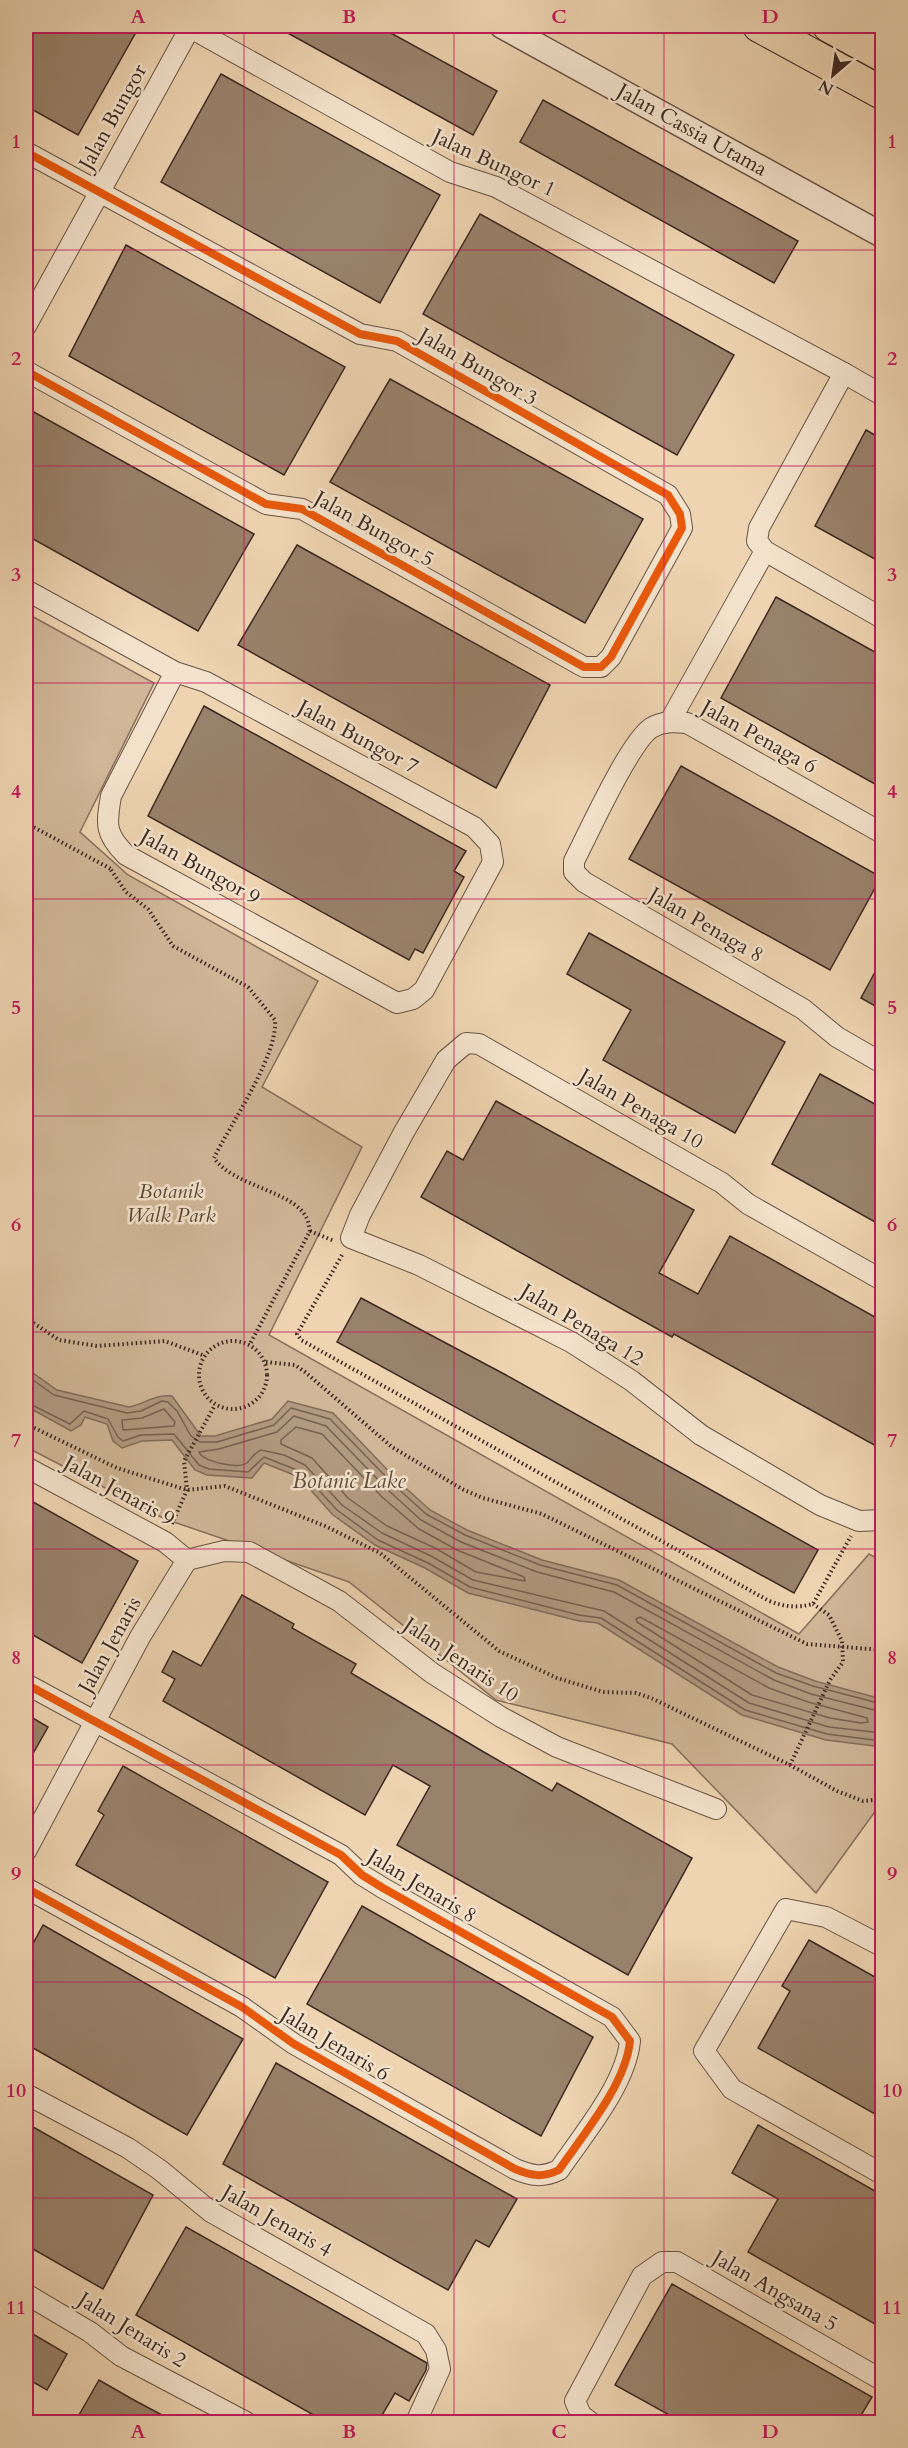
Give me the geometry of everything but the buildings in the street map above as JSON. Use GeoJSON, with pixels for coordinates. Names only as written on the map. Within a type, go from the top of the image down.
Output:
{"type":"FeatureCollection","features":[{"type":"Feature","properties":{"kind":"main road"},"geometry":{"type":"LineString","coordinates":[[759,26],[882,93]]}},
{"type":"Feature","properties":{"kind":"main road"},"geometry":{"type":"LineString","coordinates":[[829,26],[882,55]]}},
{"type":"Feature","properties":{"kind":"street","name":"Jalan Bungor"},"geometry":{"type":"LineString","coordinates":[[26,326],[189,26]]}},
{"type":"Feature","properties":{"kind":"street","name":"Jalan Bungor 1"},"geometry":{"type":"LineString","coordinates":[[189,26],[450,172],[496,187],[882,395]]}},
{"type":"Feature","properties":{"kind":"street","name":"Jalan Cassia Utama"},"geometry":{"type":"LineString","coordinates":[[502,26],[882,235]]}},
{"type":"Feature","properties":{"kind":"street"},"geometry":{"type":"LineString","coordinates":[[26,152],[98,193]]}},
{"type":"Feature","properties":{"kind":"street","name":"Jalan Bungor 3"},"geometry":{"type":"LineString","coordinates":[[98,193],[360,334],[397,341],[668,495],[680,514],[682,528],[644,598]]}},
{"type":"Feature","properties":{"kind":"street","name":"Jalan Bungor 5"},"geometry":{"type":"LineString","coordinates":[[26,371],[266,504],[302,508],[584,667],[601,667],[611,657],[644,598]]}},
{"type":"Feature","properties":{"kind":"street"},"geometry":{"type":"LineString","coordinates":[[844,373],[759,528],[757,541],[765,551],[882,618]]}},
{"type":"Feature","properties":{"kind":"street"},"geometry":{"type":"LineString","coordinates":[[670,721],[765,551]]}},
{"type":"Feature","properties":{"kind":"street","name":"Jalan Bungor 7"},"geometry":{"type":"LineString","coordinates":[[26,590],[175,672],[206,682],[474,827],[490,844],[493,862],[424,990],[413,999],[398,1004]]}},
{"type":"Feature","properties":{"kind":"street","name":"Jalan Bungor 9"},"geometry":{"type":"LineString","coordinates":[[175,672],[111,796],[107,815],[109,838],[126,855],[398,1004]]}},
{"type":"Feature","properties":{"kind":"street","name":"Jalan Penaga 6"},"geometry":{"type":"LineString","coordinates":[[606,799],[636,745],[651,729],[670,721],[687,723],[882,833]]}},
{"type":"Feature","properties":{"kind":"street","name":"Jalan Penaga 8"},"geometry":{"type":"LineString","coordinates":[[606,799],[574,861],[574,872],[584,882],[803,1009],[837,1037],[882,1063]]}},
{"type":"Feature","properties":{"kind":"street","name":"Jalan Penaga 10"},"geometry":{"type":"LineString","coordinates":[[349,1243],[360,1215],[446,1060],[466,1043],[479,1044],[722,1183],[748,1204],[882,1280]]}},
{"type":"Feature","properties":{"kind":"street","name":"Jalan Penaga 12"},"geometry":{"type":"LineString","coordinates":[[349,1243],[419,1265],[571,1342],[632,1381],[653,1400],[701,1435],[820,1505],[859,1521],[882,1520]]}},
{"type":"Feature","properties":{"kind":"street","name":"Jalan Jenaris 9"},"geometry":{"type":"LineString","coordinates":[[26,1467],[165,1542],[187,1560]]}},
{"type":"Feature","properties":{"kind":"street","name":"Jalan Jenaris 10"},"geometry":{"type":"LineString","coordinates":[[187,1560],[224,1551],[249,1552],[339,1601],[432,1673],[501,1717],[557,1747],[716,1809]]}},
{"type":"Feature","properties":{"kind":"street","name":"Jalan Jenaris"},"geometry":{"type":"LineString","coordinates":[[26,1851],[140,1636],[187,1560]]}},
{"type":"Feature","properties":{"kind":"street"},"geometry":{"type":"LineString","coordinates":[[26,1684],[95,1722]]}},
{"type":"Feature","properties":{"kind":"street","name":"Jalan Jenaris 8"},"geometry":{"type":"LineString","coordinates":[[95,1722],[341,1855],[362,1875],[383,1888],[612,2017],[630,2041],[628,2056],[603,2104]]}},
{"type":"Feature","properties":{"kind":"street","name":"Jalan Jenaris 6"},"geometry":{"type":"LineString","coordinates":[[26,1888],[242,2007],[294,2044],[515,2169],[534,2176],[548,2175],[559,2170],[603,2104]]}},
{"type":"Feature","properties":{"kind":"street"},"geometry":{"type":"LineString","coordinates":[[882,1946],[826,1917],[786,1909],[704,2051],[732,2089],[882,2174]]}},
{"type":"Feature","properties":{"kind":"street","name":"Jalan Jenaris 4"},"geometry":{"type":"LineString","coordinates":[[26,2094],[128,2148],[160,2170],[210,2212],[426,2334],[436,2350],[440,2369],[416,2422]]}},
{"type":"Feature","properties":{"kind":"street","name":"Jalan Angsana 5"},"geometry":{"type":"LineString","coordinates":[[586,2419],[575,2401],[642,2276],[663,2262],[676,2262],[882,2380]]}},
{"type":"Feature","properties":{"kind":"street","name":"Jalan Jenaris 2"},"geometry":{"type":"LineString","coordinates":[[26,2294],[90,2332],[121,2356],[246,2422]]}},
{"type":"Feature","properties":{"kind":"path"},"geometry":{"type":"LineString","coordinates":[[26,822],[111,869],[126,892],[148,909],[173,946],[248,987],[275,1020],[273,1041],[214,1158],[219,1165],[241,1179],[293,1205],[306,1216],[310,1231],[250,1344]]}},
{"type":"Feature","properties":{"kind":"path"},"geometry":{"type":"LineString","coordinates":[[111,869],[126,855]]}},
{"type":"Feature","properties":{"kind":"path"},"geometry":{"type":"LineString","coordinates":[[310,1231],[349,1243],[297,1334],[301,1340],[768,1601],[798,1608],[813,1604],[859,1521]]}},
{"type":"Feature","properties":{"kind":"path"},"geometry":{"type":"LineString","coordinates":[[26,1318],[59,1340],[97,1346],[165,1341],[206,1356]]}},
{"type":"Feature","properties":{"kind":"path"},"geometry":{"type":"LineString","coordinates":[[226,1341],[250,1344],[266,1362],[267,1381],[260,1396],[248,1406],[231,1409],[215,1405],[204,1393],[198,1378],[201,1362],[206,1356],[211,1348],[226,1341]]}},
{"type":"Feature","properties":{"kind":"path"},"geometry":{"type":"LineString","coordinates":[[266,1362],[295,1365],[392,1447],[462,1489],[483,1498],[542,1514],[807,1644],[882,1650]]}},
{"type":"Feature","properties":{"kind":"path"},"geometry":{"type":"LineString","coordinates":[[165,1542],[187,1490],[184,1461],[215,1405]]}},
{"type":"Feature","properties":{"kind":"path"},"geometry":{"type":"LineString","coordinates":[[26,1424],[117,1468],[187,1490],[225,1486],[325,1526],[380,1552],[499,1651],[557,1678],[603,1692],[636,1693],[651,1698],[790,1765],[837,1791],[863,1801],[882,1799]]}},
{"type":"Feature","properties":{"kind":"path"},"geometry":{"type":"LineString","coordinates":[[790,1765],[830,1680],[843,1662],[842,1641],[829,1615],[813,1604]]}},
{"type":"Feature","properties":{"kind":"green space","name":"Botanik Walk Park"},"geometry":{"type":"Polygon","coordinates":[[[26,613],[154,683],[80,832],[128,875],[318,981],[262,1087],[362,1147],[269,1335],[799,1634],[869,1554],[882,1561],[882,1806],[879,1806],[816,1893],[672,1744],[496,1700],[349,1582],[165,1519],[26,1447],[26,613]]]}},
{"type":"Feature","properties":{"kind":"water","name":"Botanic Lake"},"geometry":{"type":"Polygon","coordinates":[[[26,1368],[57,1390],[129,1407],[155,1398],[172,1396],[201,1436],[215,1436],[272,1419],[288,1401],[333,1413],[398,1481],[430,1510],[467,1530],[542,1560],[619,1580],[778,1667],[815,1681],[882,1699],[882,1747],[826,1740],[742,1715],[598,1623],[579,1621],[468,1593],[425,1568],[375,1545],[333,1515],[299,1477],[264,1463],[252,1478],[207,1475],[195,1470],[172,1440],[142,1441],[122,1448],[113,1441],[107,1424],[85,1417],[81,1425],[71,1431],[26,1406],[26,1368]]]}},
{"type":"Feature","properties":{"kind":"cycle path"},"geometry":{"type":"LineString","coordinates":[[26,152],[360,334],[397,341],[668,495],[680,514],[682,528],[611,657],[601,667],[584,667],[302,509],[266,504],[26,371]]}},
{"type":"Feature","properties":{"kind":"cycle path"},"geometry":{"type":"LineString","coordinates":[[26,1684],[341,1855],[362,1875],[383,1888],[612,2017],[630,2041],[627,2057],[621,2074],[602,2108],[559,2170],[542,2175],[527,2173],[515,2169],[294,2044],[242,2007],[26,1888]]}}]}
